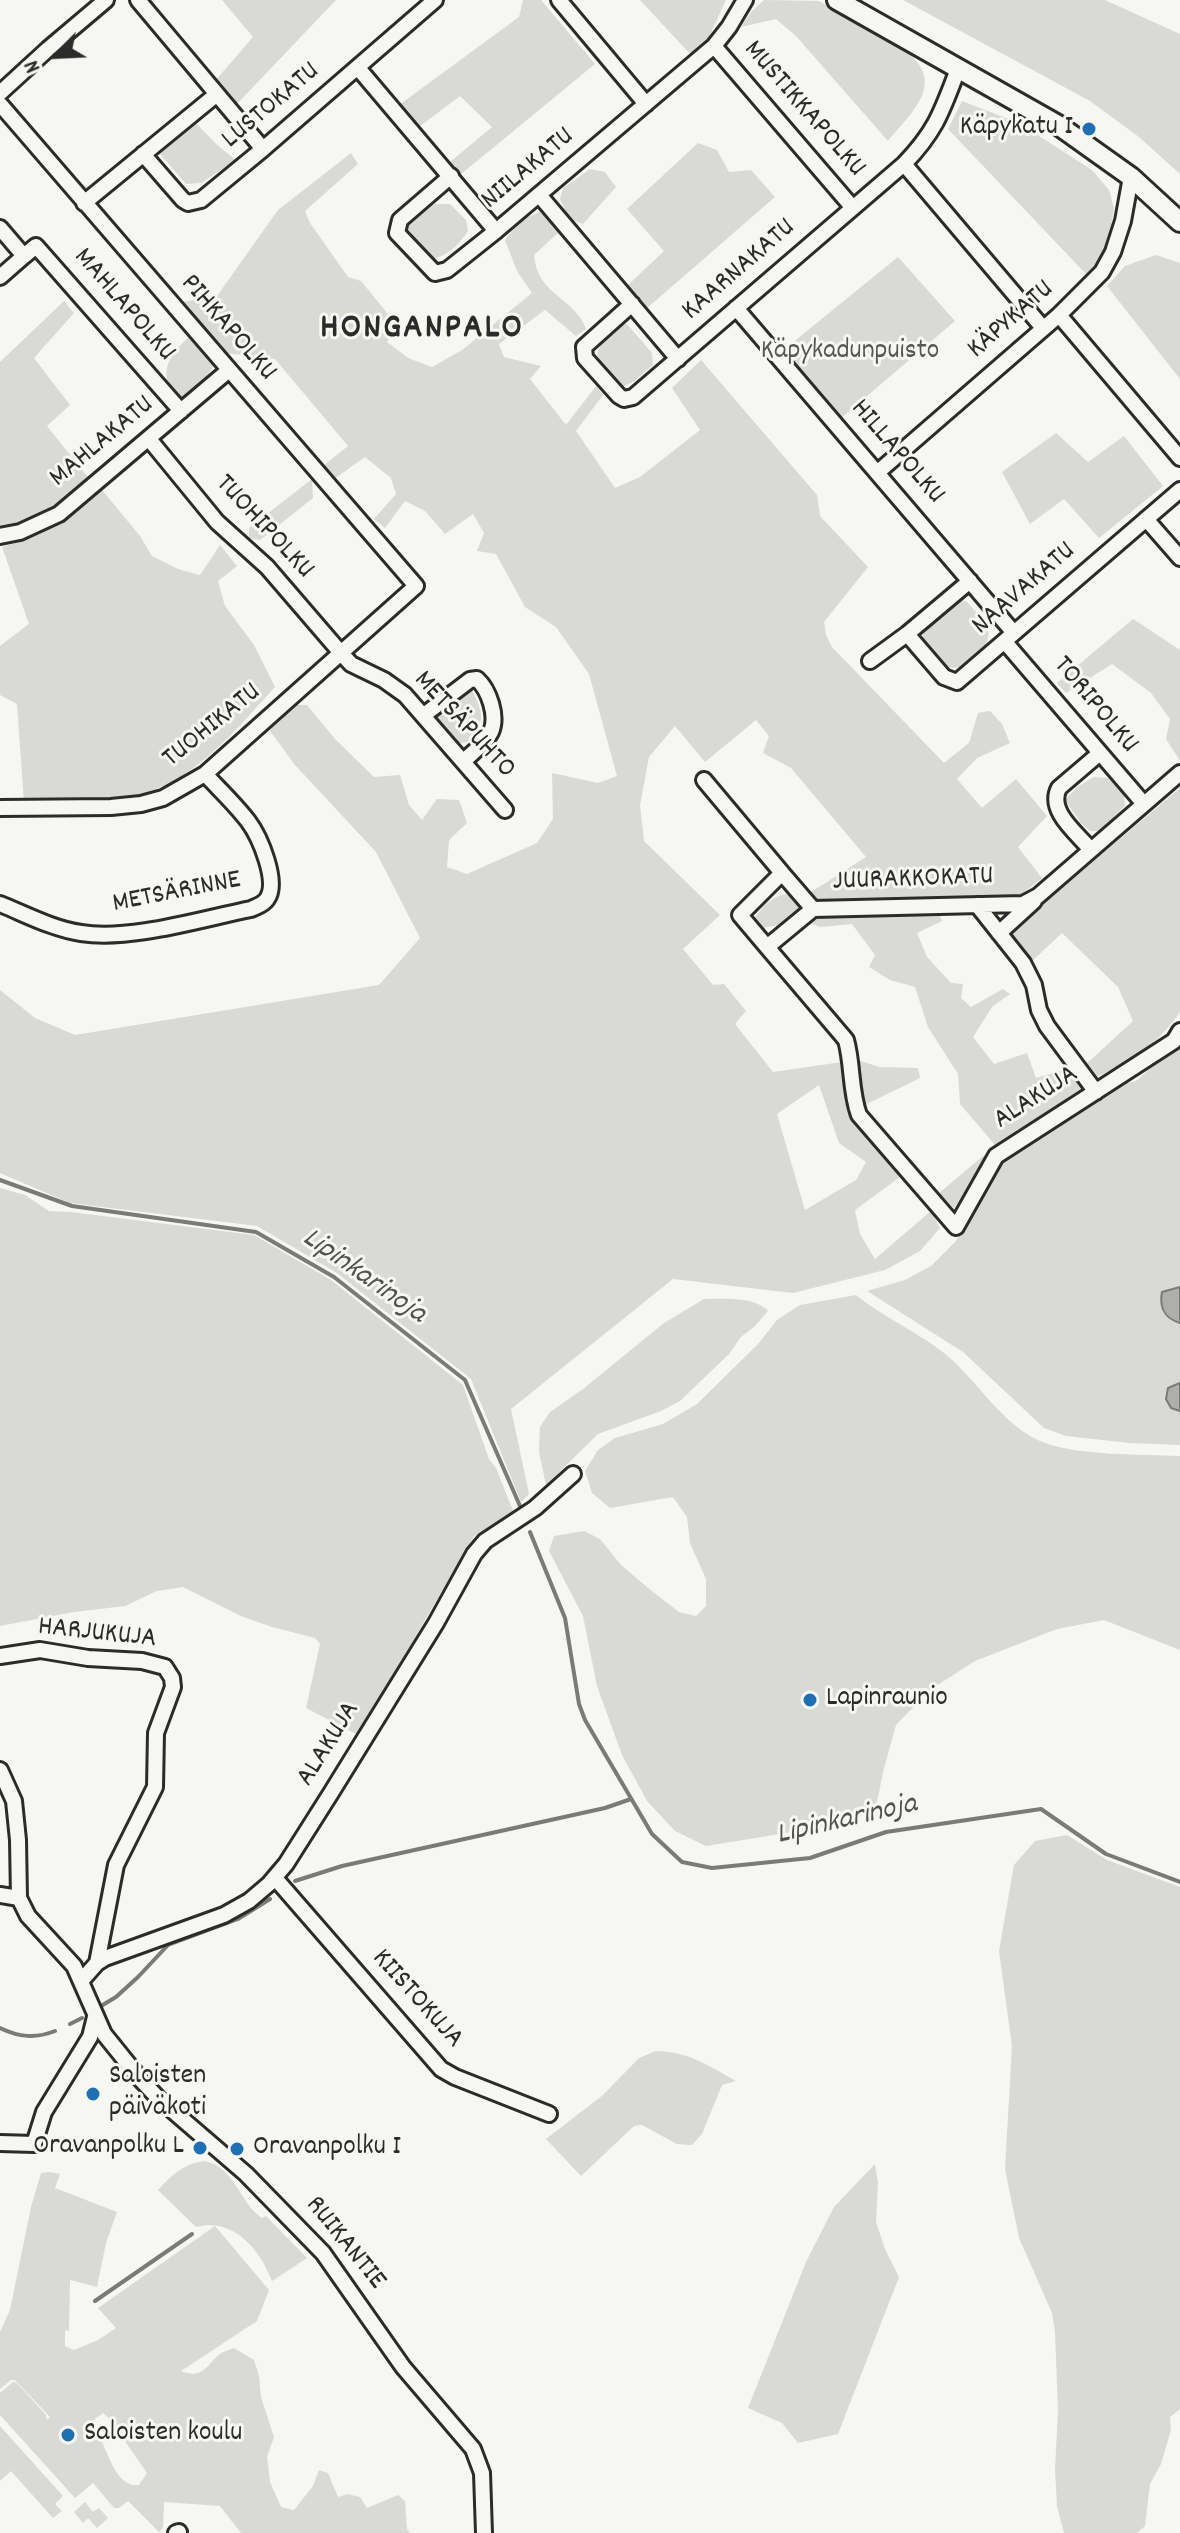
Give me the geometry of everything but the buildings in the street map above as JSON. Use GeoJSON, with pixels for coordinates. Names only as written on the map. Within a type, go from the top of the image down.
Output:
{"type":"FeatureCollection","features":[{"type":"Feature","properties":{"kind":"street"},"geometry":{"type":"LineString","coordinates":[[0,93],[106,0]]}},
{"type":"Feature","properties":{"kind":"street"},"geometry":{"type":"LineString","coordinates":[[138,0],[263,149]]}},
{"type":"Feature","properties":{"kind":"street","name":"LUSTOKATU"},"geometry":{"type":"LineString","coordinates":[[143,154],[183,200],[188,203],[201,200],[435,0]]}},
{"type":"Feature","properties":{"kind":"street"},"geometry":{"type":"LineString","coordinates":[[559,0],[646,104]]}},
{"type":"Feature","properties":{"kind":"street","name":"NIILAKATU"},"geometry":{"type":"LineString","coordinates":[[451,176],[400,220],[397,233],[429,269],[441,273],[540,196],[714,46],[745,0]]}},
{"type":"Feature","properties":{"kind":"street"},"geometry":{"type":"LineString","coordinates":[[837,0],[1058,125],[1131,177],[1180,222]]}},
{"type":"Feature","properties":{"kind":"street","name":"MUSTIKKAPOLKU"},"geometry":{"type":"LineString","coordinates":[[714,46],[853,208]]}},
{"type":"Feature","properties":{"kind":"street"},"geometry":{"type":"LineString","coordinates":[[358,68],[496,231]]}},
{"type":"Feature","properties":{"kind":"street","name":"KAARNAKATU"},"geometry":{"type":"LineString","coordinates":[[632,304],[584,347],[585,358],[624,399],[633,397],[904,164],[924,144],[935,127],[958,69]]}},
{"type":"Feature","properties":{"kind":"street"},"geometry":{"type":"LineString","coordinates":[[84,203],[217,94]]}},
{"type":"Feature","properties":{"kind":"street","name":"PIHKAPOLKU"},"geometry":{"type":"LineString","coordinates":[[0,104],[416,586]]}},
{"type":"Feature","properties":{"kind":"street"},"geometry":{"type":"LineString","coordinates":[[904,164],[1043,328]]}},
{"type":"Feature","properties":{"kind":"street","name":"KÄPYKATU"},"geometry":{"type":"LineString","coordinates":[[878,472],[1059,315],[1102,272],[1113,252],[1123,221],[1131,177]]}},
{"type":"Feature","properties":{"kind":"street"},"geometry":{"type":"LineString","coordinates":[[540,196],[678,359]]}},
{"type":"Feature","properties":{"kind":"street"},"geometry":{"type":"LineString","coordinates":[[0,228],[24,256],[0,277]]}},
{"type":"Feature","properties":{"kind":"street","name":"MAHLAPOLKU"},"geometry":{"type":"LineString","coordinates":[[24,256],[36,246],[181,411]]}},
{"type":"Feature","properties":{"kind":"street","name":"HILLAPOLKU"},"geometry":{"type":"LineString","coordinates":[[736,308],[970,581],[1010,637]]}},
{"type":"Feature","properties":{"kind":"street"},"geometry":{"type":"LineString","coordinates":[[1059,315],[1180,458]]}},
{"type":"Feature","properties":{"kind":"street","name":"MAHLAKATU"},"geometry":{"type":"LineString","coordinates":[[0,536],[20,532],[59,514],[229,370]]}},
{"type":"Feature","properties":{"kind":"street","name":"TUOHIPOLKU"},"geometry":{"type":"LineString","coordinates":[[149,439],[217,522],[267,567],[341,653]]}},
{"type":"Feature","properties":{"kind":"street","name":"NAAVAKATU"},"geometry":{"type":"LineString","coordinates":[[907,634],[944,677],[957,682],[1180,490]]}},
{"type":"Feature","properties":{"kind":"street"},"geometry":{"type":"LineString","coordinates":[[1146,519],[1180,558]]}},
{"type":"Feature","properties":{"kind":"street"},"geometry":{"type":"LineString","coordinates":[[870,661],[970,581]]}},
{"type":"Feature","properties":{"kind":"street","name":"TUOHIKATU"},"geometry":{"type":"LineString","coordinates":[[0,808],[111,807],[163,798],[205,774],[416,586]]}},
{"type":"Feature","properties":{"kind":"street","name":"TORIPOLKU"},"geometry":{"type":"LineString","coordinates":[[1010,637],[1100,753],[1144,804]]}},
{"type":"Feature","properties":{"kind":"street","name":"METSÄPUHTO"},"geometry":{"type":"LineString","coordinates":[[341,653],[351,664],[384,680],[405,695],[505,810]]}},
{"type":"Feature","properties":{"kind":"street"},"geometry":{"type":"LineString","coordinates":[[424,715],[470,680],[477,679],[484,686],[493,718],[491,732],[464,761]]}},
{"type":"Feature","properties":{"kind":"street"},"geometry":{"type":"LineString","coordinates":[[1091,850],[1058,810],[1055,796],[1059,788],[1100,753]]}},
{"type":"Feature","properties":{"kind":"street","name":"JUURAKKOKATU"},"geometry":{"type":"LineString","coordinates":[[767,947],[813,909],[1023,904],[1038,896],[1180,773]]}},
{"type":"Feature","properties":{"kind":"street","name":"METSÄRINNE"},"geometry":{"type":"LineString","coordinates":[[0,904],[80,933],[111,934],[251,909],[264,903],[272,884],[265,854],[250,823],[205,774]]}},
{"type":"Feature","properties":{"kind":"street"},"geometry":{"type":"LineString","coordinates":[[704,780],[813,909]]}},
{"type":"Feature","properties":{"kind":"street"},"geometry":{"type":"LineString","coordinates":[[767,947],[740,915],[782,873]]}},
{"type":"Feature","properties":{"kind":"street"},"geometry":{"type":"LineString","coordinates":[[999,933],[1038,896]]}},
{"type":"Feature","properties":{"kind":"street"},"geometry":{"type":"LineString","coordinates":[[977,905],[1023,963],[1034,985],[1039,1010],[1047,1026],[1096,1092]]}},
{"type":"Feature","properties":{"kind":"street","name":"ALAKUJA"},"geometry":{"type":"LineString","coordinates":[[767,947],[846,1040],[859,1115],[956,1227],[996,1156],[1177,1036]]}},
{"type":"Feature","properties":{"kind":"street","name":"ALAKUJA"},"geometry":{"type":"LineString","coordinates":[[82,1980],[97,1963],[224,1915],[249,1901],[275,1878],[436,1623],[474,1554],[485,1541],[535,1508],[573,1474]]}},
{"type":"Feature","properties":{"kind":"street","name":"HARJUKUJA"},"geometry":{"type":"LineString","coordinates":[[0,1656],[40,1650],[88,1658],[142,1661],[165,1667],[172,1678],[171,1695],[156,1733],[155,1787],[116,1865],[97,1963]]}},
{"type":"Feature","properties":{"kind":"street"},"geometry":{"type":"LineString","coordinates":[[0,1770],[11,1792],[17,1820],[19,1898],[0,1895]]}},
{"type":"Feature","properties":{"kind":"street","name":"KIISTOKUJA"},"geometry":{"type":"LineString","coordinates":[[275,1878],[441,2069],[549,2114]]}},
{"type":"Feature","properties":{"kind":"street","name":"RUIKANTIE"},"geometry":{"type":"LineString","coordinates":[[19,1898],[28,1916],[66,1956],[82,1980],[104,2034],[150,2090],[256,2184],[323,2253],[403,2367],[473,2449],[483,2482],[484,2533]]}},
{"type":"Feature","properties":{"kind":"street"},"geometry":{"type":"LineString","coordinates":[[0,2143],[34,2144],[44,2112],[90,2037],[95,2017]]}},
{"type":"Feature","properties":{"kind":"green space"},"geometry":{"type":"Polygon","coordinates":[[[222,0],[336,0],[235,106],[215,81],[253,37],[222,0]]]}},
{"type":"Feature","properties":{"kind":"green space"},"geometry":{"type":"Polygon","coordinates":[[[523,0],[541,0],[595,64],[460,175],[450,162],[492,127],[460,96],[419,127],[399,105],[519,17],[523,0]]]}},
{"type":"Feature","properties":{"kind":"green space"},"geometry":{"type":"Polygon","coordinates":[[[640,0],[726,0],[709,37],[692,56],[640,0]]]}},
{"type":"Feature","properties":{"kind":"green space"},"geometry":{"type":"Polygon","coordinates":[[[764,0],[819,1],[908,53],[919,65],[924,76],[921,98],[888,141],[796,36],[776,19],[741,27],[764,0]]]}},
{"type":"Feature","properties":{"kind":"green space"},"geometry":{"type":"Polygon","coordinates":[[[903,0],[1105,0],[1180,34],[1180,174],[1139,137],[1090,101],[903,0]]]}},
{"type":"Feature","properties":{"kind":"green space"},"geometry":{"type":"Polygon","coordinates":[[[962,101],[1019,123],[1092,170],[1109,190],[1114,208],[1111,226],[1102,257],[1086,274],[948,129],[962,101]]]}},
{"type":"Feature","properties":{"kind":"green space"},"geometry":{"type":"Polygon","coordinates":[[[194,121],[236,160],[201,183],[186,184],[160,154],[194,121]]]}},
{"type":"Feature","properties":{"kind":"green space"},"geometry":{"type":"Polygon","coordinates":[[[698,143],[717,150],[729,172],[751,170],[775,197],[646,309],[627,286],[664,251],[627,209],[698,143]]]}},
{"type":"Feature","properties":{"kind":"green space"},"geometry":{"type":"Polygon","coordinates":[[[351,153],[358,164],[305,211],[348,277],[361,281],[397,325],[387,342],[408,358],[432,367],[462,350],[532,293],[517,271],[505,240],[521,220],[540,212],[561,230],[534,255],[537,269],[542,280],[574,310],[586,329],[576,336],[545,310],[499,344],[504,357],[541,366],[530,379],[566,425],[596,386],[603,395],[576,431],[615,488],[640,477],[700,430],[672,388],[701,360],[817,495],[820,516],[868,567],[824,622],[832,647],[944,763],[969,743],[978,713],[990,711],[1002,724],[1010,743],[977,758],[957,779],[982,808],[1016,779],[1047,816],[1018,847],[1042,878],[1022,894],[814,902],[808,894],[866,857],[791,768],[763,753],[769,736],[756,720],[705,762],[675,726],[649,757],[640,805],[644,841],[720,915],[683,949],[713,985],[724,984],[746,1011],[735,1024],[773,1072],[842,1062],[849,1115],[900,1177],[855,1210],[860,1234],[875,1259],[931,1211],[940,1228],[920,1251],[885,1270],[793,1293],[673,1279],[511,1409],[529,1494],[521,1502],[471,1379],[337,1273],[257,1226],[70,1203],[0,1173],[0,990],[35,1018],[75,1035],[379,985],[420,938],[376,852],[295,765],[268,728],[291,705],[307,705],[335,739],[374,777],[400,775],[409,805],[422,820],[437,799],[459,800],[467,823],[449,840],[447,867],[467,874],[537,843],[553,819],[552,773],[598,783],[617,776],[589,674],[556,627],[525,607],[496,554],[477,551],[484,533],[473,514],[445,534],[425,511],[405,501],[385,528],[374,519],[396,494],[391,478],[365,457],[334,479],[323,466],[348,446],[275,359],[226,353],[183,302],[217,296],[278,210],[351,153]],[[819,1085],[777,1114],[805,1210],[856,1180],[866,1162],[839,1143],[819,1085]]]}},
{"type":"Feature","properties":{"kind":"green space"},"geometry":{"type":"Polygon","coordinates":[[[590,169],[605,172],[616,187],[583,224],[569,219],[560,199],[563,188],[590,169]]]}},
{"type":"Feature","properties":{"kind":"green space"},"geometry":{"type":"Polygon","coordinates":[[[435,204],[450,204],[466,220],[468,231],[451,250],[427,260],[403,233],[416,217],[435,204]]]}},
{"type":"Feature","properties":{"kind":"green space"},"geometry":{"type":"Polygon","coordinates":[[[1156,255],[1180,263],[1180,379],[1107,286],[1125,266],[1156,255]]]}},
{"type":"Feature","properties":{"kind":"green space","name":"Käpykadunpuisto"},"geometry":{"type":"Polygon","coordinates":[[[898,257],[955,321],[840,419],[781,352],[898,257]]]}},
{"type":"Feature","properties":{"kind":"green space"},"geometry":{"type":"Polygon","coordinates":[[[64,301],[74,313],[34,358],[70,405],[47,426],[91,481],[48,510],[0,529],[0,362],[64,301]]]}},
{"type":"Feature","properties":{"kind":"green space"},"geometry":{"type":"Polygon","coordinates":[[[627,324],[652,353],[653,365],[633,382],[618,389],[597,355],[607,335],[627,324]]]}},
{"type":"Feature","properties":{"kind":"green space"},"geometry":{"type":"Polygon","coordinates":[[[191,334],[216,362],[206,378],[184,399],[175,397],[167,371],[172,356],[191,334]]]}},
{"type":"Feature","properties":{"kind":"green space"},"geometry":{"type":"Polygon","coordinates":[[[1056,433],[1088,462],[1124,436],[1163,486],[1099,538],[1064,499],[1030,524],[1002,472],[1056,433]]]}},
{"type":"Feature","properties":{"kind":"green space"},"geometry":{"type":"Polygon","coordinates":[[[312,479],[313,498],[260,540],[249,538],[249,528],[312,479]]]}},
{"type":"Feature","properties":{"kind":"green space"},"geometry":{"type":"Polygon","coordinates":[[[102,490],[140,536],[152,556],[178,569],[200,575],[220,545],[237,566],[218,581],[225,606],[254,645],[275,687],[226,740],[189,771],[169,783],[147,793],[123,798],[24,803],[17,704],[0,695],[0,646],[29,624],[2,547],[55,524],[102,490]]]}},
{"type":"Feature","properties":{"kind":"green space"},"geometry":{"type":"Polygon","coordinates":[[[966,601],[988,625],[988,638],[982,651],[971,662],[950,667],[938,660],[922,641],[924,628],[954,602],[966,601]]]}},
{"type":"Feature","properties":{"kind":"green space"},"geometry":{"type":"Polygon","coordinates":[[[1133,619],[1180,650],[1180,761],[1166,739],[1170,719],[1151,693],[1112,664],[1066,693],[1057,683],[1133,619]]]}},
{"type":"Feature","properties":{"kind":"green space"},"geometry":{"type":"Polygon","coordinates":[[[472,690],[481,711],[480,723],[467,742],[456,744],[436,717],[472,690]]]}},
{"type":"Feature","properties":{"kind":"green space"},"geometry":{"type":"Polygon","coordinates":[[[1094,777],[1108,778],[1124,795],[1125,806],[1100,831],[1090,831],[1065,800],[1077,787],[1094,777]]]}},
{"type":"Feature","properties":{"kind":"green space"},"geometry":{"type":"Polygon","coordinates":[[[1180,788],[1180,1012],[1161,1035],[1140,1052],[1091,1080],[1084,1066],[1133,1021],[1118,987],[1062,933],[1031,962],[1009,933],[1180,788]]]}},
{"type":"Feature","properties":{"kind":"green space"},"geometry":{"type":"Polygon","coordinates":[[[788,894],[797,901],[800,910],[785,924],[762,928],[754,922],[767,903],[788,894]]]}},
{"type":"Feature","properties":{"kind":"green space"},"geometry":{"type":"Polygon","coordinates":[[[937,909],[942,921],[917,933],[927,957],[951,983],[963,984],[961,998],[971,1007],[1003,989],[1010,994],[992,1007],[973,1037],[994,1064],[1027,1053],[1036,1078],[1066,1069],[1085,1086],[996,1146],[960,1104],[958,1074],[928,1027],[915,987],[890,980],[869,967],[875,955],[852,924],[820,927],[808,922],[817,917],[937,909]]]}},
{"type":"Feature","properties":{"kind":"green space"},"geometry":{"type":"Polygon","coordinates":[[[1180,1046],[1180,1287],[1163,1292],[1170,1320],[1180,1323],[1180,1383],[1168,1388],[1171,1408],[1180,1411],[1180,1445],[1066,1436],[1044,1428],[963,1352],[867,1291],[905,1280],[931,1266],[956,1241],[990,1177],[1019,1144],[1111,1087],[1136,1081],[1171,1050],[1180,1046]]]}},
{"type":"Feature","properties":{"kind":"green space"},"geometry":{"type":"Polygon","coordinates":[[[857,1060],[880,1067],[918,1068],[920,1078],[863,1106],[857,1060]]]}},
{"type":"Feature","properties":{"kind":"green space"},"geometry":{"type":"Polygon","coordinates":[[[983,1156],[987,1160],[954,1208],[939,1193],[983,1156]]]}},
{"type":"Feature","properties":{"kind":"green space"},"geometry":{"type":"Polygon","coordinates":[[[0,1188],[25,1195],[49,1211],[254,1235],[331,1280],[463,1385],[489,1459],[496,1468],[514,1513],[474,1536],[358,1735],[306,1708],[320,1644],[315,1638],[241,1616],[183,1587],[157,1591],[125,1606],[0,1626],[0,1188]]]}},
{"type":"Feature","properties":{"kind":"green space"},"geometry":{"type":"Polygon","coordinates":[[[856,1295],[944,1353],[1003,1415],[1030,1436],[1076,1450],[1180,1456],[1180,1650],[1104,1620],[1057,1629],[975,1661],[930,1690],[896,1725],[877,1802],[854,1822],[706,1846],[675,1831],[647,1801],[622,1755],[597,1686],[583,1616],[549,1551],[554,1536],[584,1531],[600,1539],[621,1565],[679,1612],[696,1616],[706,1606],[706,1579],[690,1543],[687,1517],[673,1497],[610,1508],[592,1493],[585,1471],[598,1450],[615,1438],[663,1424],[697,1404],[758,1344],[777,1320],[800,1305],[856,1295]]]}},
{"type":"Feature","properties":{"kind":"green space"},"geometry":{"type":"Polygon","coordinates":[[[704,1299],[747,1301],[768,1311],[680,1401],[598,1434],[546,1485],[539,1452],[540,1427],[550,1412],[664,1323],[704,1299]]]}},
{"type":"Feature","properties":{"kind":"green space"},"geometry":{"type":"Polygon","coordinates":[[[1067,1835],[1107,1860],[1180,1887],[1180,2409],[1170,2417],[1171,2430],[1161,2464],[1150,2484],[1145,2526],[1137,2533],[1064,2533],[1057,2506],[1055,2470],[1058,2410],[1052,2313],[1019,2238],[1005,2169],[1012,2046],[999,1951],[1014,1865],[1035,1841],[1067,1835]]]}},
{"type":"Feature","properties":{"kind":"green space"},"geometry":{"type":"Polygon","coordinates":[[[656,2051],[688,2057],[736,2081],[722,2085],[702,2134],[692,2145],[677,2144],[642,2125],[634,2126],[581,2176],[546,2139],[603,2095],[639,2058],[656,2051]]]}},
{"type":"Feature","properties":{"kind":"green space"},"geometry":{"type":"Polygon","coordinates":[[[204,2161],[223,2170],[254,2212],[262,2218],[266,2216],[307,2258],[272,2281],[260,2258],[243,2238],[222,2227],[196,2227],[158,2190],[178,2171],[204,2161]]]}},
{"type":"Feature","properties":{"kind":"green space"},"geometry":{"type":"Polygon","coordinates":[[[875,2164],[878,2183],[876,2222],[899,2277],[838,2434],[798,2443],[782,2423],[748,2408],[806,2262],[834,2207],[875,2164]]]}},
{"type":"Feature","properties":{"kind":"green space"},"geometry":{"type":"Polygon","coordinates":[[[41,2173],[60,2174],[55,2188],[117,2212],[106,2243],[97,2287],[70,2280],[69,2331],[65,2330],[65,2346],[74,2350],[116,2328],[98,2308],[215,2226],[269,2290],[257,2321],[181,2371],[200,2372],[221,2353],[234,2348],[254,2360],[261,2397],[274,2437],[267,2457],[270,2482],[281,2507],[294,2510],[313,2486],[319,2470],[328,2473],[338,2497],[347,2494],[360,2497],[367,2508],[398,2495],[405,2501],[410,2533],[241,2533],[220,2506],[164,2502],[163,2528],[159,2532],[128,2501],[114,2508],[93,2483],[75,2498],[0,2415],[0,2393],[13,2382],[46,2415],[47,2420],[50,2417],[15,2380],[0,2389],[0,2332],[10,2310],[41,2173]],[[103,2413],[93,2424],[123,2480],[139,2485],[147,2473],[103,2413]]]}},
{"type":"Feature","properties":{"kind":"green space"},"geometry":{"type":"Polygon","coordinates":[[[0,2426],[63,2496],[55,2504],[62,2511],[53,2518],[11,2471],[0,2481],[0,2426]]]}},
{"type":"Feature","properties":{"kind":"green space"},"geometry":{"type":"Polygon","coordinates":[[[85,2502],[93,2512],[99,2508],[108,2518],[97,2528],[88,2518],[83,2523],[74,2512],[85,2502]]]}},
{"type":"Feature","properties":{"kind":"shaded area"},"geometry":{"type":"Polygon","coordinates":[[[1180,1287],[1180,1323],[1166,1315],[1161,1298],[1162,1292],[1180,1287]]]}},
{"type":"Feature","properties":{"kind":"shaded area"},"geometry":{"type":"Polygon","coordinates":[[[1180,1383],[1180,1411],[1171,1408],[1166,1399],[1168,1388],[1180,1383]]]}},
{"type":"Feature","properties":{"kind":"waterway","name":"Lipinkarinoja"},"geometry":{"type":"LineString","coordinates":[[0,1180],[72,1206],[256,1232],[334,1277],[465,1380],[520,1506]]}},
{"type":"Feature","properties":{"kind":"waterway","name":"Lipinkarinoja"},"geometry":{"type":"LineString","coordinates":[[530,1532],[565,1618],[579,1704],[585,1720],[652,1834],[682,1862],[712,1868],[810,1858],[886,1832],[1041,1809],[1106,1854],[1180,1882]]}},
{"type":"Feature","properties":{"kind":"waterway"},"geometry":{"type":"LineString","coordinates":[[295,1881],[342,1866],[605,1808],[631,1799]]}},
{"type":"Feature","properties":{"kind":"waterway"},"geometry":{"type":"LineString","coordinates":[[101,2006],[138,1977],[168,1945],[238,1919],[270,1899]]}},
{"type":"Feature","properties":{"kind":"waterway"},"geometry":{"type":"LineString","coordinates":[[70,2024],[82,2018]]}},
{"type":"Feature","properties":{"kind":"waterway"},"geometry":{"type":"LineString","coordinates":[[0,2028],[27,2036],[55,2031]]}},
{"type":"Feature","properties":{"kind":"waterway"},"geometry":{"type":"LineString","coordinates":[[95,2301],[192,2234]]}},
{"type":"Feature","properties":{"kind":"place","name":"Käpykatu I"},"geometry":{"type":"Point","coordinates":[1089,129]}},
{"type":"Feature","properties":{"kind":"place","name":"Lapinraunio"},"geometry":{"type":"Point","coordinates":[810,1700]}},
{"type":"Feature","properties":{"kind":"place","name":"Saloisten päiväkoti"},"geometry":{"type":"Point","coordinates":[93,2094]}},
{"type":"Feature","properties":{"kind":"place","name":"Oravanpolku L"},"geometry":{"type":"Point","coordinates":[200,2148]}},
{"type":"Feature","properties":{"kind":"place","name":"Oravanpolku I"},"geometry":{"type":"Point","coordinates":[237,2149]}},
{"type":"Feature","properties":{"kind":"place","name":"Saloisten koulu"},"geometry":{"type":"Point","coordinates":[68,2435]}},
{"type":"Feature","properties":{"kind":"district","name":"HONGANPALO"},"geometry":{"type":"Point","coordinates":[422,331]}}]}
